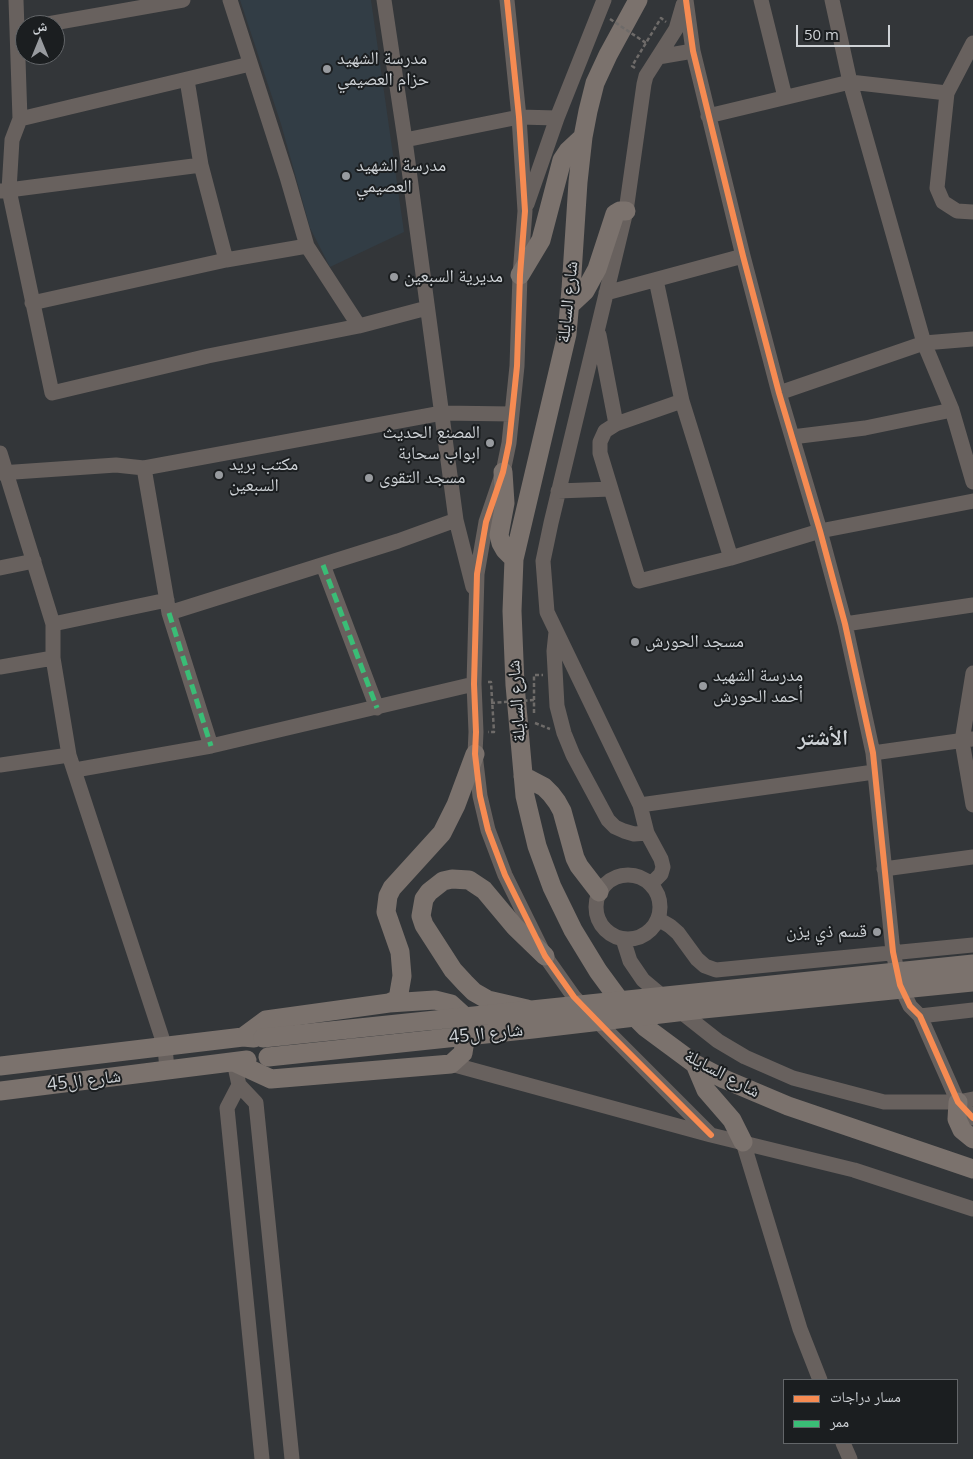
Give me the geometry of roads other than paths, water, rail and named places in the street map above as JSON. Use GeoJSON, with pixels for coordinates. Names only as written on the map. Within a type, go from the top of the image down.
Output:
{"type":"FeatureCollection","features":[{"type":"Feature","properties":{"kind":"main road","name":"شارع السايلة"},"geometry":{"type":"LineString","coordinates":[[638,0],[624,23],[595,83],[583,137],[578,182],[570,305],[563,350],[514,559],[512,611],[515,685],[523,776],[529,814],[537,846],[552,887],[573,930],[598,971],[623,1005],[645,1027],[695,1064],[724,1079],[788,1106],[973,1169]]}},
{"type":"Feature","properties":{"kind":"main road"},"geometry":{"type":"LineString","coordinates":[[520,275],[541,240],[562,160],[571,147],[583,137]]}},
{"type":"Feature","properties":{"kind":"main road"},"geometry":{"type":"LineString","coordinates":[[570,305],[585,290],[597,269],[612,219],[615,214],[626,211]]}},
{"type":"Feature","properties":{"kind":"main road"},"geometry":{"type":"LineString","coordinates":[[502,472],[504,502],[499,535],[505,550],[514,559]]}},
{"type":"Feature","properties":{"kind":"main road"},"geometry":{"type":"LineString","coordinates":[[390,1003],[398,999],[402,982],[402,964],[400,952],[387,920],[388,896],[392,888],[442,833],[459,797],[475,754]]}},
{"type":"Feature","properties":{"kind":"main road"},"geometry":{"type":"LineString","coordinates":[[523,776],[544,787],[557,802],[562,811],[575,858],[599,892]]}},
{"type":"Feature","properties":{"kind":"main road"},"geometry":{"type":"LineString","coordinates":[[538,1010],[488,1000],[465,984],[424,925],[421,916],[424,899],[429,892],[443,881],[461,878],[478,884],[515,927],[545,956]]}},
{"type":"Feature","properties":{"kind":"main road","name":"شارع ال45"},"geometry":{"type":"LineString","coordinates":[[0,1066],[242,1037],[263,1038],[973,964]]}},
{"type":"Feature","properties":{"kind":"main road","name":"شارع ال45"},"geometry":{"type":"LineString","coordinates":[[0,1092],[268,1057],[693,1010],[973,982]]}},
{"type":"Feature","properties":{"kind":"main road"},"geometry":{"type":"LineString","coordinates":[[234,1062],[271,1078],[451,1064],[463,1053],[466,1033],[462,1014],[451,1004],[435,1000],[390,1003],[266,1020],[242,1037]]}},
{"type":"Feature","properties":{"kind":"main road"},"geometry":{"type":"LineString","coordinates":[[695,1064],[706,1090],[732,1120],[743,1142]]}},
{"type":"Feature","properties":{"kind":"main road"},"geometry":{"type":"LineString","coordinates":[[966,1101],[957,1119],[962,1130],[973,1139]]}},
{"type":"Feature","properties":{"kind":"street"},"geometry":{"type":"LineString","coordinates":[[16,0],[19,15]]}},
{"type":"Feature","properties":{"kind":"street"},"geometry":{"type":"LineString","coordinates":[[65,21],[183,0]]}},
{"type":"Feature","properties":{"kind":"street"},"geometry":{"type":"LineString","coordinates":[[230,0],[287,176],[306,246],[359,326]]}},
{"type":"Feature","properties":{"kind":"street"},"geometry":{"type":"LineString","coordinates":[[384,0],[426,288],[427,308],[456,520],[476,600]]}},
{"type":"Feature","properties":{"kind":"street"},"geometry":{"type":"LineString","coordinates":[[507,0],[520,117],[524,211],[517,366],[509,443],[486,522],[477,574],[474,684],[475,754],[480,796],[488,830],[505,875],[545,956],[574,997],[711,1135]]}},
{"type":"Feature","properties":{"kind":"street"},"geometry":{"type":"LineString","coordinates":[[524,211],[557,118],[604,0]]}},
{"type":"Feature","properties":{"kind":"street"},"geometry":{"type":"LineString","coordinates":[[685,0],[693,51],[743,256],[779,393],[820,531],[845,624],[873,753],[893,952],[900,985],[910,1006],[920,1016],[966,1101],[973,1118]]}},
{"type":"Feature","properties":{"kind":"street"},"geometry":{"type":"LineString","coordinates":[[651,884],[661,874],[663,867],[661,860],[647,833],[640,805],[547,612],[543,561],[626,211],[642,91],[646,76],[676,29],[685,0]]}},
{"type":"Feature","properties":{"kind":"street"},"geometry":{"type":"LineString","coordinates":[[761,0],[785,97]]}},
{"type":"Feature","properties":{"kind":"street"},"geometry":{"type":"LineString","coordinates":[[832,0],[850,82],[924,342],[952,410],[973,482]]}},
{"type":"Feature","properties":{"kind":"street"},"geometry":{"type":"LineString","coordinates":[[973,43],[948,93],[937,188],[943,202],[957,211],[973,212]]}},
{"type":"Feature","properties":{"kind":"street"},"geometry":{"type":"LineString","coordinates":[[658,57],[693,51]]}},
{"type":"Feature","properties":{"kind":"street"},"geometry":{"type":"LineString","coordinates":[[20,119],[250,64]]}},
{"type":"Feature","properties":{"kind":"street"},"geometry":{"type":"LineString","coordinates":[[21,65],[20,119],[12,140],[5,190],[52,393],[208,356],[359,326],[427,308]]}},
{"type":"Feature","properties":{"kind":"street"},"geometry":{"type":"LineString","coordinates":[[187,80],[200,165],[226,260]]}},
{"type":"Feature","properties":{"kind":"street"},"geometry":{"type":"LineString","coordinates":[[708,116],[850,82],[948,93]]}},
{"type":"Feature","properties":{"kind":"street"},"geometry":{"type":"LineString","coordinates":[[405,140],[520,117],[557,118]]}},
{"type":"Feature","properties":{"kind":"street"},"geometry":{"type":"LineString","coordinates":[[5,190],[200,165]]}},
{"type":"Feature","properties":{"kind":"street"},"geometry":{"type":"LineString","coordinates":[[32,303],[226,260],[306,246]]}},
{"type":"Feature","properties":{"kind":"street"},"geometry":{"type":"LineString","coordinates":[[606,293],[743,256]]}},
{"type":"Feature","properties":{"kind":"street"},"geometry":{"type":"LineString","coordinates":[[656,280],[682,401],[731,558]]}},
{"type":"Feature","properties":{"kind":"street"},"geometry":{"type":"LineString","coordinates":[[597,328],[616,424]]}},
{"type":"Feature","properties":{"kind":"street"},"geometry":{"type":"LineString","coordinates":[[779,393],[924,342],[973,339]]}},
{"type":"Feature","properties":{"kind":"street"},"geometry":{"type":"LineString","coordinates":[[682,401],[616,424],[605,431],[600,442],[600,453],[610,489],[639,580],[731,558],[820,531],[973,501]]}},
{"type":"Feature","properties":{"kind":"street"},"geometry":{"type":"LineString","coordinates":[[792,437],[865,428],[952,410]]}},
{"type":"Feature","properties":{"kind":"street"},"geometry":{"type":"LineString","coordinates":[[3,472],[116,465],[144,468],[442,413],[512,414]]}},
{"type":"Feature","properties":{"kind":"street"},"geometry":{"type":"LineString","coordinates":[[0,453],[3,472],[34,561],[52,624],[53,658],[70,755],[165,1046],[167,1070]]}},
{"type":"Feature","properties":{"kind":"street"},"geometry":{"type":"LineString","coordinates":[[144,468],[168,606],[211,746]]}},
{"type":"Feature","properties":{"kind":"street"},"geometry":{"type":"LineString","coordinates":[[558,492],[610,489]]}},
{"type":"Feature","properties":{"kind":"street"},"geometry":{"type":"LineString","coordinates":[[52,624],[168,606],[323,565],[456,520]]}},
{"type":"Feature","properties":{"kind":"street"},"geometry":{"type":"LineString","coordinates":[[0,568],[34,561]]}},
{"type":"Feature","properties":{"kind":"street"},"geometry":{"type":"LineString","coordinates":[[323,565],[377,708]]}},
{"type":"Feature","properties":{"kind":"street"},"geometry":{"type":"LineString","coordinates":[[845,624],[973,605]]}},
{"type":"Feature","properties":{"kind":"street"},"geometry":{"type":"LineString","coordinates":[[556,632],[554,659],[557,706],[570,748],[608,820],[615,827],[624,831],[634,834],[647,833]]}},
{"type":"Feature","properties":{"kind":"street"},"geometry":{"type":"LineString","coordinates":[[0,667],[53,658]]}},
{"type":"Feature","properties":{"kind":"street"},"geometry":{"type":"LineString","coordinates":[[973,673],[968,740],[973,805]]}},
{"type":"Feature","properties":{"kind":"street"},"geometry":{"type":"LineString","coordinates":[[75,770],[211,746],[474,684]]}},
{"type":"Feature","properties":{"kind":"street"},"geometry":{"type":"LineString","coordinates":[[873,753],[968,740]]}},
{"type":"Feature","properties":{"kind":"street"},"geometry":{"type":"LineString","coordinates":[[0,765],[70,755]]}},
{"type":"Feature","properties":{"kind":"street"},"geometry":{"type":"LineString","coordinates":[[640,805],[874,772]]}},
{"type":"Feature","properties":{"kind":"street"},"geometry":{"type":"LineString","coordinates":[[884,870],[973,857]]}},
{"type":"Feature","properties":{"kind":"street"},"geometry":{"type":"LineString","coordinates":[[633,875],[643,878],[651,884],[656,892],[660,910],[658,919],[653,926],[640,936],[624,939],[615,936],[601,925],[595,909],[599,892],[605,884],[613,878],[633,875]]}},
{"type":"Feature","properties":{"kind":"street"},"geometry":{"type":"LineString","coordinates":[[658,919],[678,933],[705,966],[716,970],[973,945]]}},
{"type":"Feature","properties":{"kind":"street"},"geometry":{"type":"LineString","coordinates":[[624,939],[630,961],[643,980],[710,1035],[745,1057],[793,1078],[884,1102],[966,1101]]}},
{"type":"Feature","properties":{"kind":"street"},"geometry":{"type":"LineString","coordinates":[[920,1016],[973,1010]]}},
{"type":"Feature","properties":{"kind":"street"},"geometry":{"type":"LineString","coordinates":[[234,1062],[239,1085],[256,1103],[292,1459]]}},
{"type":"Feature","properties":{"kind":"street"},"geometry":{"type":"LineString","coordinates":[[451,1064],[711,1135],[854,1170],[973,1209]]}},
{"type":"Feature","properties":{"kind":"street"},"geometry":{"type":"LineString","coordinates":[[239,1085],[227,1108],[262,1459]]}},
{"type":"Feature","properties":{"kind":"street"},"geometry":{"type":"LineString","coordinates":[[743,1142],[800,1329],[820,1379]]}},
{"type":"Feature","properties":{"kind":"street"},"geometry":{"type":"LineString","coordinates":[[843,1444],[850,1459]]}},
{"type":"Feature","properties":{"kind":"place","name":"مدرسة الشهيد حزام العصيمي"},"geometry":{"type":"Point","coordinates":[327,69]}},
{"type":"Feature","properties":{"kind":"place","name":"مدرسة الشهيد العصيمي"},"geometry":{"type":"Point","coordinates":[346,176]}},
{"type":"Feature","properties":{"kind":"place","name":"مديرية السبعين"},"geometry":{"type":"Point","coordinates":[394,277]}},
{"type":"Feature","properties":{"kind":"place","name":"المصنع الحديث ابواب سحابة"},"geometry":{"type":"Point","coordinates":[490,443]}},
{"type":"Feature","properties":{"kind":"place","name":"مكتب بريد السبعين"},"geometry":{"type":"Point","coordinates":[219,475]}},
{"type":"Feature","properties":{"kind":"place","name":"مسجد التقوى"},"geometry":{"type":"Point","coordinates":[369,478]}},
{"type":"Feature","properties":{"kind":"place","name":"مسجد الحورش"},"geometry":{"type":"Point","coordinates":[635,642]}},
{"type":"Feature","properties":{"kind":"place","name":"مدرسة الشهيد أحمد الحورش"},"geometry":{"type":"Point","coordinates":[703,686]}},
{"type":"Feature","properties":{"kind":"place","name":"قسم ذي يزن"},"geometry":{"type":"Point","coordinates":[877,932]}},
{"type":"Feature","properties":{"kind":"district","name":"الأشتر"},"geometry":{"type":"Point","coordinates":[823,739]}}]}
